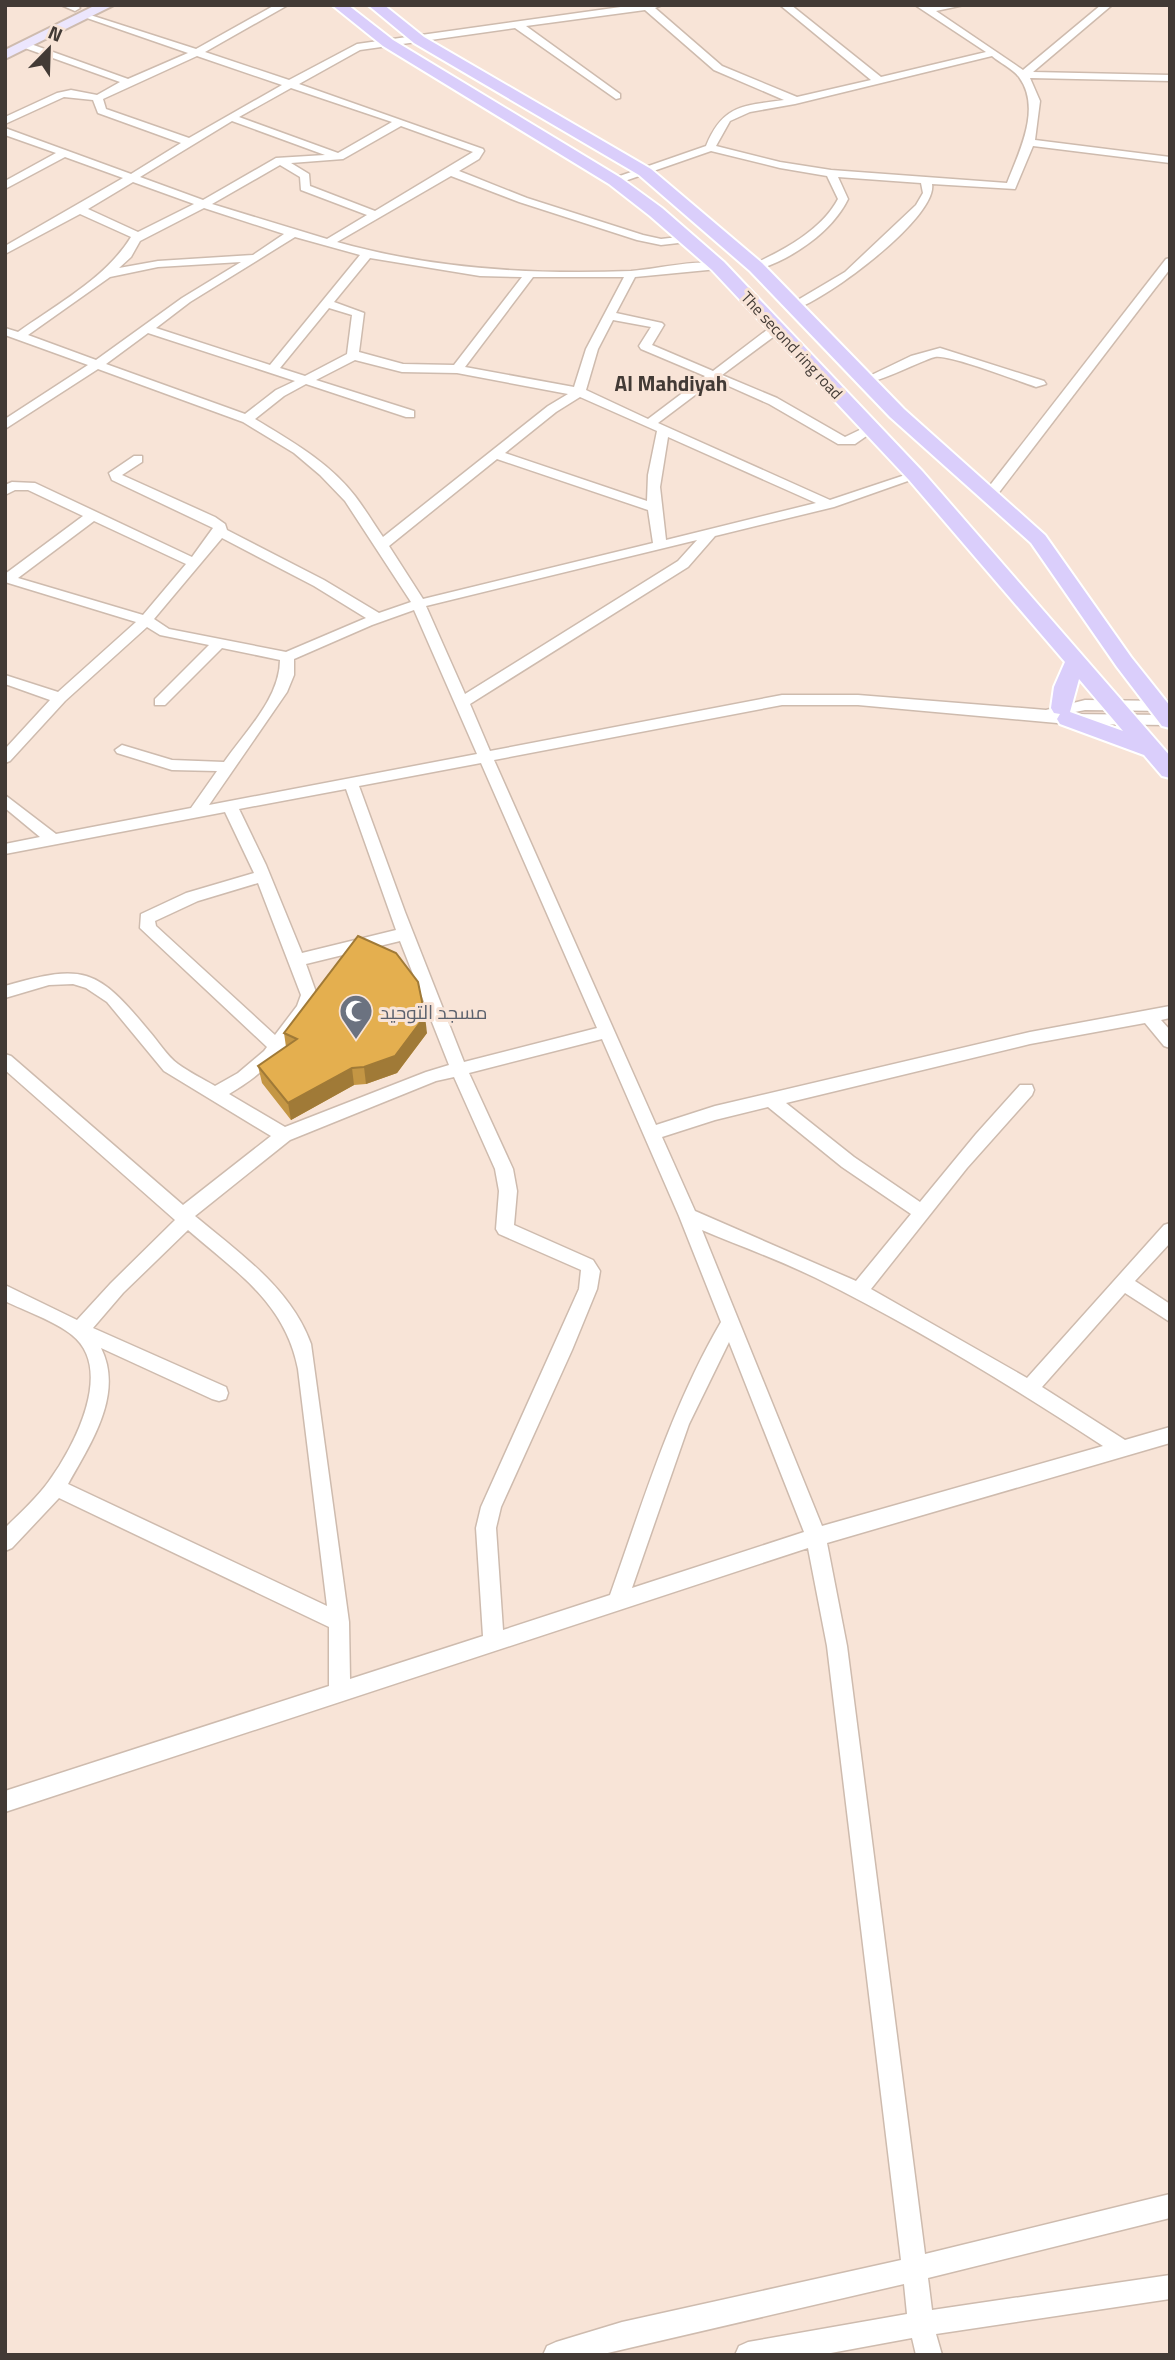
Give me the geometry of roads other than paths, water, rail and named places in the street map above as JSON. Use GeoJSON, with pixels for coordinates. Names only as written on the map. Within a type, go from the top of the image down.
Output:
{"type":"FeatureCollection","features":[{"type":"Feature","properties":{"kind":"main road"},"geometry":{"type":"LineString","coordinates":[[5,43],[77,9],[107,5]]}},
{"type":"Feature","properties":{"kind":"main road","name":"The second ring road"},"geometry":{"type":"LineString","coordinates":[[339,5],[388,43],[615,181],[718,266],[916,476],[1170,771]]}},
{"type":"Feature","properties":{"kind":"main road","name":"The second ring road"},"geometry":{"type":"LineString","coordinates":[[375,5],[419,40],[645,172],[757,267],[865,381],[1038,539],[1124,662],[1168,710]]}},
{"type":"Feature","properties":{"kind":"main road"},"geometry":{"type":"LineString","coordinates":[[5,55],[25,45],[77,9]]}},
{"type":"Feature","properties":{"kind":"main road"},"geometry":{"type":"LineString","coordinates":[[1076,660],[1058,714],[1150,750]]}},
{"type":"Feature","properties":{"kind":"street"},"geometry":{"type":"LineString","coordinates":[[6,129],[61,95],[71,93],[98,98],[128,82],[146,77],[283,5]]}},
{"type":"Feature","properties":{"kind":"street"},"geometry":{"type":"LineString","coordinates":[[785,5],[878,80]]}},
{"type":"Feature","properties":{"kind":"street"},"geometry":{"type":"LineString","coordinates":[[923,8],[959,5]]}},
{"type":"Feature","properties":{"kind":"street"},"geometry":{"type":"LineString","coordinates":[[1023,75],[1107,5]]}},
{"type":"Feature","properties":{"kind":"street"},"geometry":{"type":"LineString","coordinates":[[5,251],[231,117],[357,47],[650,6],[718,68],[795,101]]}},
{"type":"Feature","properties":{"kind":"street"},"geometry":{"type":"LineString","coordinates":[[615,181],[710,148],[780,165],[831,173],[1011,187],[1029,142],[1035,101],[1023,75],[994,52],[923,8]]}},
{"type":"Feature","properties":{"kind":"street"},"geometry":{"type":"LineString","coordinates":[[77,9],[195,53],[479,151],[475,157],[328,243]]}},
{"type":"Feature","properties":{"kind":"street"},"geometry":{"type":"LineString","coordinates":[[518,25],[616,96]]}},
{"type":"Feature","properties":{"kind":"street"},"geometry":{"type":"LineString","coordinates":[[25,45],[128,82]]}},
{"type":"Feature","properties":{"kind":"street"},"geometry":{"type":"LineString","coordinates":[[710,148],[718,129],[732,115],[747,109],[795,101],[994,52]]}},
{"type":"Feature","properties":{"kind":"street"},"geometry":{"type":"LineString","coordinates":[[1023,75],[1170,78]]}},
{"type":"Feature","properties":{"kind":"street"},"geometry":{"type":"LineString","coordinates":[[98,98],[103,111],[189,142]]}},
{"type":"Feature","properties":{"kind":"street"},"geometry":{"type":"LineString","coordinates":[[231,117],[339,157]]}},
{"type":"Feature","properties":{"kind":"street"},"geometry":{"type":"LineString","coordinates":[[12,333],[106,274],[127,255],[139,236],[280,160],[339,157],[400,122]]}},
{"type":"Feature","properties":{"kind":"street"},"geometry":{"type":"LineString","coordinates":[[6,129],[201,204],[292,234],[367,254],[449,269],[529,275],[631,274],[718,266]]}},
{"type":"Feature","properties":{"kind":"street"},"geometry":{"type":"LineString","coordinates":[[1029,142],[1170,160]]}},
{"type":"Feature","properties":{"kind":"street"},"geometry":{"type":"LineString","coordinates":[[5,186],[64,153]]}},
{"type":"Feature","properties":{"kind":"street"},"geometry":{"type":"LineString","coordinates":[[280,160],[304,176],[304,188],[374,214]]}},
{"type":"Feature","properties":{"kind":"street"},"geometry":{"type":"LineString","coordinates":[[449,171],[523,200],[630,235],[661,242],[687,239]]}},
{"type":"Feature","properties":{"kind":"street"},"geometry":{"type":"LineString","coordinates":[[757,267],[796,245],[835,214],[843,199],[831,173]]}},
{"type":"Feature","properties":{"kind":"street"},"geometry":{"type":"LineString","coordinates":[[796,306],[838,282],[876,250],[921,207],[928,193],[926,182]]}},
{"type":"Feature","properties":{"kind":"street"},"geometry":{"type":"LineString","coordinates":[[79,209],[139,236]]}},
{"type":"Feature","properties":{"kind":"street"},"geometry":{"type":"LineString","coordinates":[[5,425],[98,364],[145,328],[292,234]]}},
{"type":"Feature","properties":{"kind":"street"},"geometry":{"type":"LineString","coordinates":[[274,368],[367,254]]}},
{"type":"Feature","properties":{"kind":"street"},"geometry":{"type":"LineString","coordinates":[[106,274],[158,264],[256,258]]}},
{"type":"Feature","properties":{"kind":"street"},"geometry":{"type":"LineString","coordinates":[[989,496],[1170,261]]}},
{"type":"Feature","properties":{"kind":"street"},"geometry":{"type":"LineString","coordinates":[[383,544],[495,454],[579,392],[592,349],[631,274]]}},
{"type":"Feature","properties":{"kind":"street"},"geometry":{"type":"LineString","coordinates":[[457,369],[529,275]]}},
{"type":"Feature","properties":{"kind":"street"},"geometry":{"type":"LineString","coordinates":[[327,303],[358,313],[353,356]]}},
{"type":"Feature","properties":{"kind":"street"},"geometry":{"type":"LineString","coordinates":[[608,315],[658,325],[645,346],[773,401],[842,441],[851,441],[872,428]]}},
{"type":"Feature","properties":{"kind":"street"},"geometry":{"type":"LineString","coordinates":[[145,328],[410,414]]}},
{"type":"Feature","properties":{"kind":"street"},"geometry":{"type":"LineString","coordinates":[[649,424],[776,329]]}},
{"type":"Feature","properties":{"kind":"street"},"geometry":{"type":"LineString","coordinates":[[12,333],[247,419],[298,450],[325,472],[350,498],[383,544],[419,604],[488,756],[688,1216],[817,1537],[837,1646],[921,2323],[929,2355]]}},
{"type":"Feature","properties":{"kind":"street"},"geometry":{"type":"LineString","coordinates":[[865,381],[915,359],[940,352],[1040,384]]}},
{"type":"Feature","properties":{"kind":"street"},"geometry":{"type":"LineString","coordinates":[[247,419],[280,393],[353,356],[362,356],[402,368],[457,369],[579,392],[829,504]]}},
{"type":"Feature","properties":{"kind":"street"},"geometry":{"type":"LineString","coordinates":[[5,405],[26,412]]}},
{"type":"Feature","properties":{"kind":"street"},"geometry":{"type":"LineString","coordinates":[[660,543],[652,507],[654,470],[663,430]]}},
{"type":"Feature","properties":{"kind":"street"},"geometry":{"type":"LineString","coordinates":[[495,454],[652,507]]}},
{"type":"Feature","properties":{"kind":"street"},"geometry":{"type":"LineString","coordinates":[[5,758],[60,698],[146,620],[220,532],[220,527],[210,520],[117,477],[116,473],[138,459]]}},
{"type":"Feature","properties":{"kind":"street"},"geometry":{"type":"LineString","coordinates":[[7,578],[146,620],[165,632],[287,657],[377,618],[419,604],[660,543],[829,504],[916,476]]}},
{"type":"Feature","properties":{"kind":"street"},"geometry":{"type":"LineString","coordinates":[[5,491],[12,486],[30,486],[194,563]]}},
{"type":"Feature","properties":{"kind":"street"},"geometry":{"type":"LineString","coordinates":[[7,578],[93,515]]}},
{"type":"Feature","properties":{"kind":"street"},"geometry":{"type":"LineString","coordinates":[[463,702],[683,564],[712,531]]}},
{"type":"Feature","properties":{"kind":"street"},"geometry":{"type":"LineString","coordinates":[[220,532],[319,583],[377,618]]}},
{"type":"Feature","properties":{"kind":"street"},"geometry":{"type":"LineString","coordinates":[[160,702],[218,644]]}},
{"type":"Feature","properties":{"kind":"street"},"geometry":{"type":"LineString","coordinates":[[195,814],[280,692],[287,675],[287,657]]}},
{"type":"Feature","properties":{"kind":"street"},"geometry":{"type":"LineString","coordinates":[[5,679],[60,698]]}},
{"type":"Feature","properties":{"kind":"street"},"geometry":{"type":"LineString","coordinates":[[5,849],[782,700],[858,699],[1126,719],[1168,710]]}},
{"type":"Feature","properties":{"kind":"street"},"geometry":{"type":"LineString","coordinates":[[1058,714],[1114,704],[1168,710]]}},
{"type":"Feature","properties":{"kind":"street"},"geometry":{"type":"LineString","coordinates":[[122,750],[173,765],[228,767]]}},
{"type":"Feature","properties":{"kind":"street"},"geometry":{"type":"LineString","coordinates":[[351,783],[405,934],[459,1069],[507,1178],[505,1229],[587,1265],[591,1270],[588,1289],[563,1350],[491,1507],[486,1528],[494,1641]]}},
{"type":"Feature","properties":{"kind":"street"},"geometry":{"type":"LineString","coordinates":[[5,800],[54,840]]}},
{"type":"Feature","properties":{"kind":"street"},"geometry":{"type":"LineString","coordinates":[[215,1094],[244,1077],[276,1047],[298,1019],[309,995],[262,876],[230,807]]}},
{"type":"Feature","properties":{"kind":"street"},"geometry":{"type":"LineString","coordinates":[[262,876],[192,897],[147,918],[148,928],[276,1047]]}},
{"type":"Feature","properties":{"kind":"street"},"geometry":{"type":"LineString","coordinates":[[297,960],[405,934]]}},
{"type":"Feature","properties":{"kind":"street"},"geometry":{"type":"LineString","coordinates":[[5,992],[49,979],[73,978],[92,984],[113,998],[170,1067],[285,1135]]}},
{"type":"Feature","properties":{"kind":"street"},"geometry":{"type":"LineString","coordinates":[[652,1133],[715,1113],[1030,1038],[1170,1012]]}},
{"type":"Feature","properties":{"kind":"street"},"geometry":{"type":"LineString","coordinates":[[1149,1016],[1170,1042]]}},
{"type":"Feature","properties":{"kind":"street"},"geometry":{"type":"LineString","coordinates":[[80,1330],[185,1218],[285,1135],[382,1094],[459,1069],[607,1032]]}},
{"type":"Feature","properties":{"kind":"street"},"geometry":{"type":"LineString","coordinates":[[5,1060],[266,1288],[289,1313],[300,1333],[340,1622],[340,1693]]}},
{"type":"Feature","properties":{"kind":"street"},"geometry":{"type":"LineString","coordinates":[[858,1292],[990,1126],[1026,1090]]}},
{"type":"Feature","properties":{"kind":"street"},"geometry":{"type":"LineString","coordinates":[[771,1100],[859,1169],[923,1213]]}},
{"type":"Feature","properties":{"kind":"street"},"geometry":{"type":"LineString","coordinates":[[688,1216],[819,1272],[858,1292],[1030,1388],[1123,1449]]}},
{"type":"Feature","properties":{"kind":"street"},"geometry":{"type":"LineString","coordinates":[[1030,1388],[1170,1230]]}},
{"type":"Feature","properties":{"kind":"street"},"geometry":{"type":"LineString","coordinates":[[1122,1282],[1170,1314]]}},
{"type":"Feature","properties":{"kind":"street"},"geometry":{"type":"LineString","coordinates":[[5,1292],[80,1330],[219,1393]]}},
{"type":"Feature","properties":{"kind":"street"},"geometry":{"type":"LineString","coordinates":[[617,1603],[689,1401],[706,1361],[730,1323]]}},
{"type":"Feature","properties":{"kind":"street"},"geometry":{"type":"LineString","coordinates":[[5,1542],[56,1487],[72,1460],[101,1391],[98,1361],[80,1330]]}},
{"type":"Feature","properties":{"kind":"street"},"geometry":{"type":"LineString","coordinates":[[5,1802],[817,1537],[1170,1435]]}},
{"type":"Feature","properties":{"kind":"street"},"geometry":{"type":"LineString","coordinates":[[56,1487],[340,1622]]}},
{"type":"Feature","properties":{"kind":"street"},"geometry":{"type":"LineString","coordinates":[[556,2355],[622,2335],[915,2269],[1170,2206]]}},
{"type":"Feature","properties":{"kind":"street"},"geometry":{"type":"LineString","coordinates":[[748,2355],[921,2323],[1170,2287]]}},
{"type":"Feature","properties":{"kind":"place","name":"مسجد التوحيد"},"geometry":{"type":"Point","coordinates":[356,1041]}},
{"type":"Feature","properties":{"kind":"district","name":"Al Mahdiyah"},"geometry":{"type":"Point","coordinates":[671,383]}}]}
